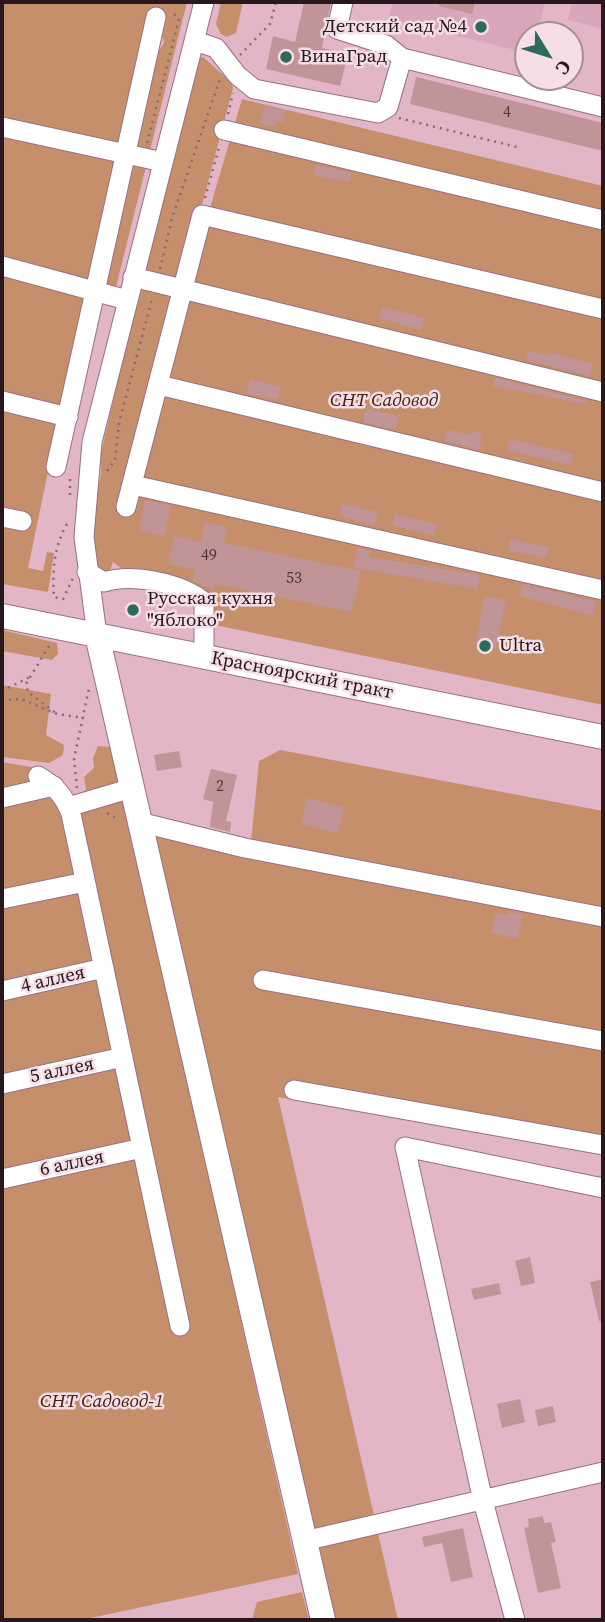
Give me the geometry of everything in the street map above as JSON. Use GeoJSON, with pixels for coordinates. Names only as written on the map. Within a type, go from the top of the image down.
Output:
{"type":"FeatureCollection","features":[{"type":"Feature","properties":{"kind":"main road","name":"Красноярский тракт"},"geometry":{"type":"LineString","coordinates":[[2,615],[603,737]]}},
{"type":"Feature","properties":{"kind":"main road"},"geometry":{"type":"LineString","coordinates":[[97,635],[323,1620]]}},
{"type":"Feature","properties":{"kind":"street"},"geometry":{"type":"LineString","coordinates":[[97,635],[87,572],[85,525],[92,442],[204,2]]}},
{"type":"Feature","properties":{"kind":"street"},"geometry":{"type":"LineString","coordinates":[[343,2],[337,29],[386,45],[402,58],[603,107]]}},
{"type":"Feature","properties":{"kind":"street"},"geometry":{"type":"LineString","coordinates":[[56,467],[156,17]]}},
{"type":"Feature","properties":{"kind":"street"},"geometry":{"type":"LineString","coordinates":[[195,41],[216,48],[237,75],[254,89],[378,113],[388,107],[402,58]]}},
{"type":"Feature","properties":{"kind":"street"},"geometry":{"type":"LineString","coordinates":[[2,127],[163,162]]}},
{"type":"Feature","properties":{"kind":"street"},"geometry":{"type":"LineString","coordinates":[[225,130],[603,220]]}},
{"type":"Feature","properties":{"kind":"street"},"geometry":{"type":"LineString","coordinates":[[126,507],[202,215],[603,309]]}},
{"type":"Feature","properties":{"kind":"street"},"geometry":{"type":"LineString","coordinates":[[2,266],[127,299]]}},
{"type":"Feature","properties":{"kind":"street"},"geometry":{"type":"LineString","coordinates":[[133,277],[603,392]]}},
{"type":"Feature","properties":{"kind":"street"},"geometry":{"type":"LineString","coordinates":[[159,385],[603,492]]}},
{"type":"Feature","properties":{"kind":"street"},"geometry":{"type":"LineString","coordinates":[[2,401],[68,417]]}},
{"type":"Feature","properties":{"kind":"street"},"geometry":{"type":"LineString","coordinates":[[133,485],[603,590]]}},
{"type":"Feature","properties":{"kind":"street"},"geometry":{"type":"LineString","coordinates":[[2,517],[22,521]]}},
{"type":"Feature","properties":{"kind":"street"},"geometry":{"type":"LineString","coordinates":[[87,572],[104,582],[127,578],[192,592],[204,602],[204,657]]}},
{"type":"Feature","properties":{"kind":"street"},"geometry":{"type":"LineString","coordinates":[[2,798],[46,781],[76,804],[85,882],[180,1326]]}},
{"type":"Feature","properties":{"kind":"street"},"geometry":{"type":"LineString","coordinates":[[76,804],[132,788]]}},
{"type":"Feature","properties":{"kind":"street"},"geometry":{"type":"LineString","coordinates":[[140,829],[603,916]]}},
{"type":"Feature","properties":{"kind":"street"},"geometry":{"type":"LineString","coordinates":[[2,899],[85,882]]}},
{"type":"Feature","properties":{"kind":"street","name":"4 аллея"},"geometry":{"type":"LineString","coordinates":[[2,991],[104,968]]}},
{"type":"Feature","properties":{"kind":"street"},"geometry":{"type":"LineString","coordinates":[[263,980],[603,1041]]}},
{"type":"Feature","properties":{"kind":"street","name":"5 аллея"},"geometry":{"type":"LineString","coordinates":[[2,1084],[123,1057]]}},
{"type":"Feature","properties":{"kind":"street"},"geometry":{"type":"LineString","coordinates":[[295,1090],[603,1145]]}},
{"type":"Feature","properties":{"kind":"street"},"geometry":{"type":"LineString","coordinates":[[515,1620],[483,1501],[405,1147],[603,1188]]}},
{"type":"Feature","properties":{"kind":"street","name":"6 аллея"},"geometry":{"type":"LineString","coordinates":[[2,1179],[142,1148]]}},
{"type":"Feature","properties":{"kind":"street"},"geometry":{"type":"LineString","coordinates":[[304,1541],[603,1472]]}},
{"type":"Feature","properties":{"kind":"path"},"geometry":{"type":"LineString","coordinates":[[378,113],[521,148]]}},
{"type":"Feature","properties":{"kind":"path"},"geometry":{"type":"LineString","coordinates":[[63,599],[54,597],[52,573],[60,535],[69,522]]}},
{"type":"Feature","properties":{"kind":"path"},"geometry":{"type":"LineString","coordinates":[[52,639],[26,684],[29,692],[57,714]]}},
{"type":"Feature","properties":{"kind":"path"},"geometry":{"type":"LineString","coordinates":[[2,691],[30,677]]}},
{"type":"Feature","properties":{"kind":"path"},"geometry":{"type":"LineString","coordinates":[[93,681],[88,690],[75,759],[76,804],[140,829]]}},
{"type":"Feature","properties":{"kind":"path"},"geometry":{"type":"LineString","coordinates":[[2,700],[21,699],[57,714],[84,718]]}},
{"type":"Feature","properties":{"kind":"shaded area","name":"Детский сад №4"},"geometry":{"type":"Polygon","coordinates":[[[393,2],[545,2],[540,21],[514,21],[514,50],[388,19],[393,2]]]}},
{"type":"Feature","properties":{"kind":"shaded area"},"geometry":{"type":"Polygon","coordinates":[[[572,2],[603,2],[603,29],[584,24],[584,21],[568,20],[572,2]]]}},
{"type":"Feature","properties":{"kind":"green space"},"geometry":{"type":"Polygon","coordinates":[[[2,2],[187,2],[116,287],[95,286],[154,58],[164,43],[162,34],[149,24],[102,212],[28,568],[43,571],[47,552],[54,553],[48,592],[2,584],[2,2]]]}},
{"type":"Feature","properties":{"kind":"green space"},"geometry":{"type":"Polygon","coordinates":[[[221,2],[243,2],[236,33],[226,37],[221,34],[216,24],[221,2]]]}},
{"type":"Feature","properties":{"kind":"green space","name":"СНТ Садовод"},"geometry":{"type":"Polygon","coordinates":[[[203,57],[231,82],[233,88],[120,514],[242,99],[603,186],[603,705],[215,625],[208,608],[140,583],[113,562],[109,573],[103,574],[94,567],[92,518],[101,474],[101,453],[192,62],[203,57]]]}},
{"type":"Feature","properties":{"kind":"green space"},"geometry":{"type":"Polygon","coordinates":[[[2,630],[57,643],[58,654],[52,660],[2,651],[2,630]]]}},
{"type":"Feature","properties":{"kind":"green space"},"geometry":{"type":"Polygon","coordinates":[[[2,685],[51,694],[46,735],[64,745],[63,755],[49,763],[2,757],[2,685]]]}},
{"type":"Feature","properties":{"kind":"green space","name":"СНТ Садовод-1"},"geometry":{"type":"Polygon","coordinates":[[[98,746],[112,747],[298,1574],[81,1620],[2,1620],[2,762],[43,769],[73,797],[86,790],[84,777],[94,768],[93,758],[98,746]]]}},
{"type":"Feature","properties":{"kind":"green space"},"geometry":{"type":"Polygon","coordinates":[[[280,750],[603,811],[603,1154],[278,1097],[398,1620],[336,1620],[151,835],[251,842],[259,761],[280,750]]]}},
{"type":"Feature","properties":{"kind":"green space"},"geometry":{"type":"Polygon","coordinates":[[[302,1592],[309,1620],[252,1620],[257,1602],[302,1592]]]}},
{"type":"Feature","properties":{"kind":"building"},"geometry":{"type":"Polygon","coordinates":[[[304,2],[331,2],[322,48],[348,53],[340,86],[266,69],[273,36],[295,42],[304,2]]]}},
{"type":"Feature","properties":{"kind":"building"},"geometry":{"type":"Polygon","coordinates":[[[439,2],[475,2],[472,14],[439,6],[439,2]]]}},
{"type":"Feature","properties":{"kind":"building"},"geometry":{"type":"Polygon","coordinates":[[[416,77],[603,123],[603,151],[410,104],[416,77]]]}},
{"type":"Feature","properties":{"kind":"building"},"geometry":{"type":"Polygon","coordinates":[[[265,105],[286,110],[283,122],[277,121],[275,127],[260,123],[265,105]]]}},
{"type":"Feature","properties":{"kind":"building"},"geometry":{"type":"Polygon","coordinates":[[[317,165],[352,173],[350,182],[314,175],[317,165]]]}},
{"type":"Feature","properties":{"kind":"building"},"geometry":{"type":"Polygon","coordinates":[[[382,307],[424,318],[421,330],[379,318],[382,307]]]}},
{"type":"Feature","properties":{"kind":"building"},"geometry":{"type":"Polygon","coordinates":[[[528,351],[552,356],[552,353],[593,364],[590,376],[526,360],[528,351]]]}},
{"type":"Feature","properties":{"kind":"building"},"geometry":{"type":"Polygon","coordinates":[[[495,378],[587,401],[586,404],[493,386],[495,378]]]}},
{"type":"Feature","properties":{"kind":"building"},"geometry":{"type":"Polygon","coordinates":[[[250,379],[281,387],[278,399],[246,393],[250,379]]]}},
{"type":"Feature","properties":{"kind":"building"},"geometry":{"type":"Polygon","coordinates":[[[366,409],[399,416],[396,430],[363,422],[366,409]]]}},
{"type":"Feature","properties":{"kind":"building"},"geometry":{"type":"Polygon","coordinates":[[[447,430],[471,435],[472,431],[483,434],[479,450],[445,441],[447,430]]]}},
{"type":"Feature","properties":{"kind":"building"},"geometry":{"type":"Polygon","coordinates":[[[509,439],[574,454],[571,465],[507,450],[509,439]]]}},
{"type":"Feature","properties":{"kind":"building"},"geometry":{"type":"Polygon","coordinates":[[[145,500],[171,506],[164,536],[139,530],[145,500]]]}},
{"type":"Feature","properties":{"kind":"building"},"geometry":{"type":"Polygon","coordinates":[[[342,504],[378,512],[374,526],[340,516],[342,504]]]}},
{"type":"Feature","properties":{"kind":"building"},"geometry":{"type":"Polygon","coordinates":[[[396,514],[437,524],[434,536],[393,525],[396,514]]]}},
{"type":"Feature","properties":{"kind":"building"},"geometry":{"type":"Polygon","coordinates":[[[205,522],[227,527],[224,543],[361,571],[352,612],[215,584],[214,590],[193,581],[195,570],[168,564],[174,536],[201,542],[205,522]]]}},
{"type":"Feature","properties":{"kind":"building"},"geometry":{"type":"Polygon","coordinates":[[[510,539],[549,547],[546,558],[508,550],[510,539]]]}},
{"type":"Feature","properties":{"kind":"building"},"geometry":{"type":"Polygon","coordinates":[[[358,548],[371,551],[369,557],[480,575],[477,589],[354,568],[358,548]]]}},
{"type":"Feature","properties":{"kind":"building"},"geometry":{"type":"Polygon","coordinates":[[[522,584],[596,602],[593,616],[520,596],[522,584]]]}},
{"type":"Feature","properties":{"kind":"building"},"geometry":{"type":"Polygon","coordinates":[[[485,596],[506,600],[496,648],[475,644],[485,596]]]}},
{"type":"Feature","properties":{"kind":"building"},"geometry":{"type":"Polygon","coordinates":[[[179,751],[182,767],[157,771],[154,755],[179,751]]]}},
{"type":"Feature","properties":{"kind":"building"},"geometry":{"type":"Polygon","coordinates":[[[211,769],[237,775],[226,821],[231,822],[230,832],[210,827],[213,802],[203,799],[211,769]]]}},
{"type":"Feature","properties":{"kind":"building"},"geometry":{"type":"Polygon","coordinates":[[[307,798],[344,807],[338,833],[301,824],[307,798]]]}},
{"type":"Feature","properties":{"kind":"building"},"geometry":{"type":"Polygon","coordinates":[[[510,912],[523,914],[518,939],[491,933],[495,913],[509,915],[510,912]]]}},
{"type":"Feature","properties":{"kind":"building"},"geometry":{"type":"Polygon","coordinates":[[[530,1257],[535,1283],[521,1286],[515,1261],[530,1257]]]}},
{"type":"Feature","properties":{"kind":"building"},"geometry":{"type":"Polygon","coordinates":[[[603,1279],[603,1321],[599,1321],[590,1282],[603,1279]]]}},
{"type":"Feature","properties":{"kind":"building"},"geometry":{"type":"Polygon","coordinates":[[[499,1283],[501,1294],[474,1300],[471,1289],[499,1283]]]}},
{"type":"Feature","properties":{"kind":"building"},"geometry":{"type":"Polygon","coordinates":[[[520,1399],[525,1422],[502,1428],[497,1404],[520,1399]]]}},
{"type":"Feature","properties":{"kind":"building"},"geometry":{"type":"Polygon","coordinates":[[[553,1406],[556,1422],[538,1426],[535,1410],[553,1406]]]}},
{"type":"Feature","properties":{"kind":"building"},"geometry":{"type":"Polygon","coordinates":[[[543,1516],[544,1523],[551,1522],[556,1542],[551,1543],[561,1588],[538,1593],[524,1528],[529,1527],[528,1519],[543,1516]]]}},
{"type":"Feature","properties":{"kind":"building"},"geometry":{"type":"Polygon","coordinates":[[[463,1528],[473,1577],[451,1582],[442,1543],[424,1547],[422,1537],[463,1528]]]}},
{"type":"Feature","properties":{"kind":"place","name":"Детский сад №4"},"geometry":{"type":"Point","coordinates":[481,27]}},
{"type":"Feature","properties":{"kind":"place","name":"ВинаГрад"},"geometry":{"type":"Point","coordinates":[286,57]}},
{"type":"Feature","properties":{"kind":"place","name":"Русская кухня \"Яблоко\""},"geometry":{"type":"Point","coordinates":[133,610]}},
{"type":"Feature","properties":{"kind":"place","name":"Ultra"},"geometry":{"type":"Point","coordinates":[485,646]}}]}
